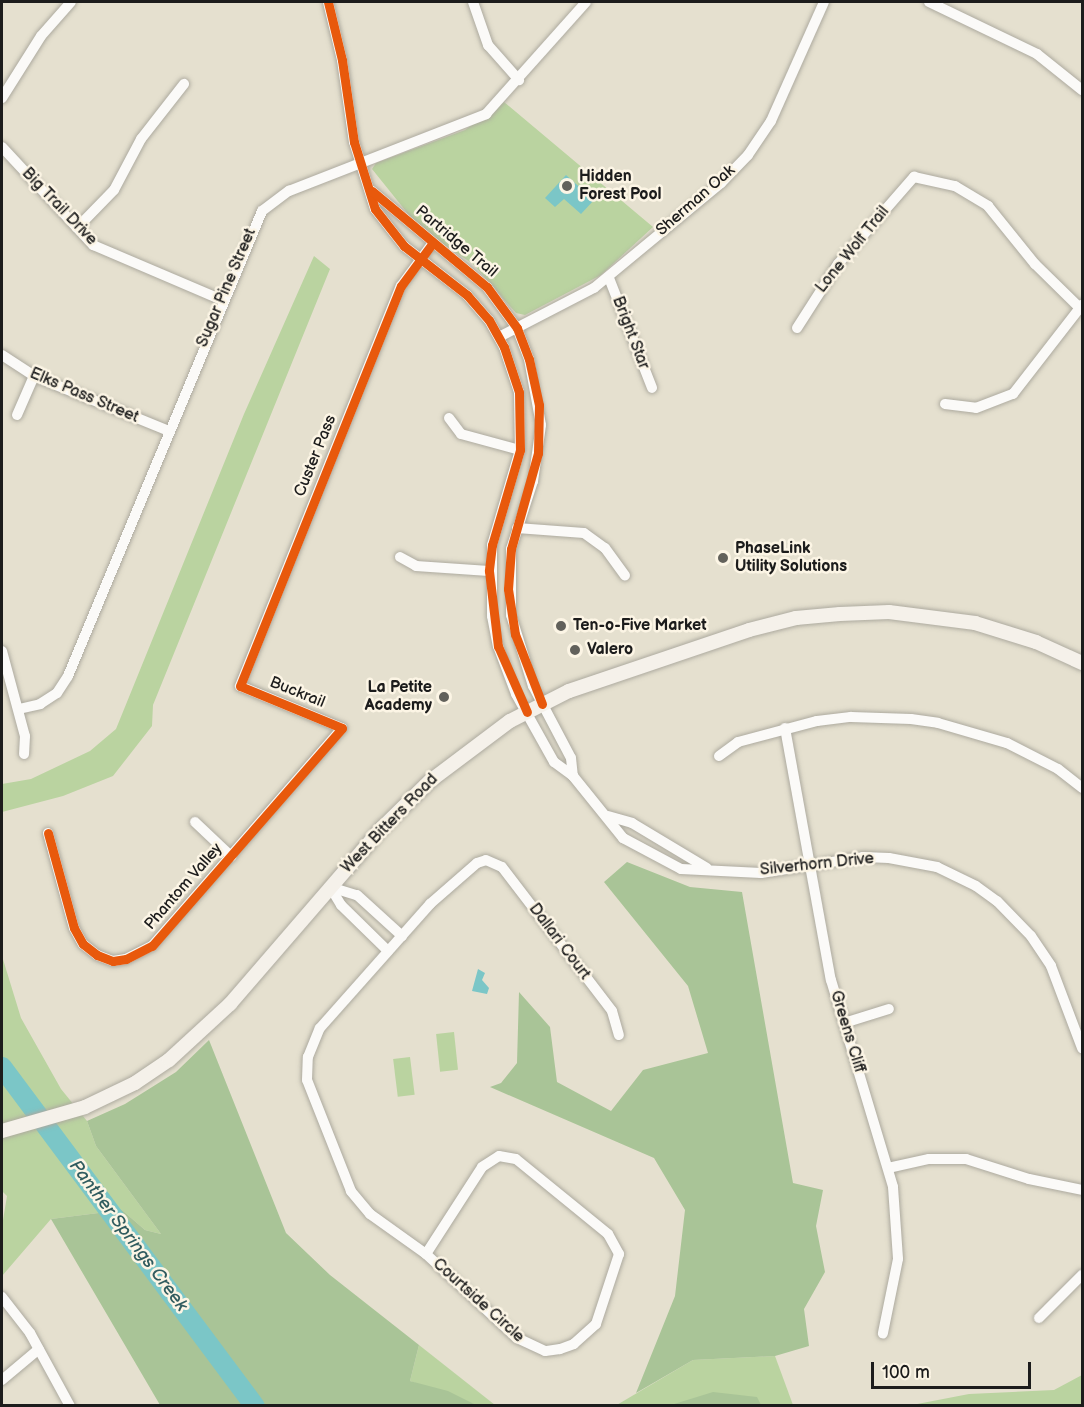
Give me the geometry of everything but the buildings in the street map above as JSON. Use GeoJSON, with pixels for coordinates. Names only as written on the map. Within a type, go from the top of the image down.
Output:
{"type":"FeatureCollection","features":[{"type":"Feature","properties":{"kind":"main road","name":"West Bitters Road"},"geometry":{"type":"LineString","coordinates":[[2,1131],[85,1107],[135,1083],[197,1037],[330,886],[430,781],[470,748],[527,712],[569,691],[749,630],[796,618],[840,614],[889,612],[975,623],[1036,642],[1083,663]]}},
{"type":"Feature","properties":{"kind":"street"},"geometry":{"type":"LineString","coordinates":[[2,98],[41,36],[70,2]]}},
{"type":"Feature","properties":{"kind":"street","name":"Partridge Trail"},"geometry":{"type":"LineString","coordinates":[[328,2],[360,165],[372,191],[375,209],[390,230],[467,295],[499,337],[519,392],[520,450],[515,475],[492,545],[489,571],[498,646],[527,712]]}},
{"type":"Feature","properties":{"kind":"street"},"geometry":{"type":"LineString","coordinates":[[473,2],[488,45],[519,80]]}},
{"type":"Feature","properties":{"kind":"street","name":"Sugar Pine Street"},"geometry":{"type":"LineString","coordinates":[[19,710],[40,704],[57,693],[68,676],[222,300],[261,211],[289,191],[468,124],[486,114],[519,80],[586,2]]}},
{"type":"Feature","properties":{"kind":"street","name":"Sherman Oak"},"geometry":{"type":"LineString","coordinates":[[499,337],[609,278],[721,183],[748,155],[789,89],[824,2]]}},
{"type":"Feature","properties":{"kind":"street"},"geometry":{"type":"LineString","coordinates":[[929,2],[1037,54],[1083,90]]}},
{"type":"Feature","properties":{"kind":"street"},"geometry":{"type":"LineString","coordinates":[[77,228],[114,190],[141,139],[184,84]]}},
{"type":"Feature","properties":{"kind":"street","name":"Big Trail Drive"},"geometry":{"type":"LineString","coordinates":[[2,147],[93,245],[111,255],[222,300]]}},
{"type":"Feature","properties":{"kind":"street","name":"Lone Wolf Trail"},"geometry":{"type":"LineString","coordinates":[[797,328],[838,264],[914,177],[955,186],[988,206],[1035,264],[1081,307]]}},
{"type":"Feature","properties":{"kind":"street","name":"Partridge Trail"},"geometry":{"type":"LineString","coordinates":[[372,191],[432,244],[487,287],[517,328],[529,359],[539,405],[538,453],[533,481],[517,528],[508,572],[511,615],[522,655],[542,704]]}},
{"type":"Feature","properties":{"kind":"street","name":"Custer Pass"},"geometry":{"type":"LineString","coordinates":[[240,686],[401,286],[432,244]]}},
{"type":"Feature","properties":{"kind":"street","name":"Bright Star"},"geometry":{"type":"LineString","coordinates":[[609,278],[652,388]]}},
{"type":"Feature","properties":{"kind":"street"},"geometry":{"type":"LineString","coordinates":[[945,405],[976,408],[1013,394],[1081,307]]}},
{"type":"Feature","properties":{"kind":"street","name":"Elks Pass Street"},"geometry":{"type":"LineString","coordinates":[[2,355],[34,376],[169,431]]}},
{"type":"Feature","properties":{"kind":"street"},"geometry":{"type":"LineString","coordinates":[[17,416],[34,376]]}},
{"type":"Feature","properties":{"kind":"street"},"geometry":{"type":"LineString","coordinates":[[449,418],[461,434],[520,450]]}},
{"type":"Feature","properties":{"kind":"street"},"geometry":{"type":"LineString","coordinates":[[515,475],[533,481]]}},
{"type":"Feature","properties":{"kind":"street"},"geometry":{"type":"LineString","coordinates":[[517,528],[584,533],[605,548],[626,576]]}},
{"type":"Feature","properties":{"kind":"street"},"geometry":{"type":"LineString","coordinates":[[400,557],[416,566],[489,571]]}},
{"type":"Feature","properties":{"kind":"street"},"geometry":{"type":"LineString","coordinates":[[2,651],[25,736],[24,754]]}},
{"type":"Feature","properties":{"kind":"street","name":"Buckrail"},"geometry":{"type":"LineString","coordinates":[[240,686],[342,728]]}},
{"type":"Feature","properties":{"kind":"street","name":"Silverhorn Drive"},"geometry":{"type":"LineString","coordinates":[[542,704],[571,758],[573,776]]}},
{"type":"Feature","properties":{"kind":"street","name":"Silverhorn Drive"},"geometry":{"type":"LineString","coordinates":[[527,712],[554,762],[573,776],[608,816],[622,838],[681,869],[707,868],[761,873],[809,868],[863,857],[889,858],[937,867],[976,886],[997,901],[1031,936],[1051,966],[1083,1048]]}},
{"type":"Feature","properties":{"kind":"street"},"geometry":{"type":"LineString","coordinates":[[719,756],[738,742],[785,728],[851,717],[938,723],[1007,743],[1058,769],[1083,788]]}},
{"type":"Feature","properties":{"kind":"street","name":"Phantom Valley"},"geometry":{"type":"LineString","coordinates":[[48,833],[74,928],[83,944],[113,961],[126,960],[152,946],[342,728]]}},
{"type":"Feature","properties":{"kind":"street","name":"Greens Cliff"},"geometry":{"type":"LineString","coordinates":[[785,728],[831,980],[888,1168],[896,1210],[897,1259],[883,1334]]}},
{"type":"Feature","properties":{"kind":"street","name":"Silverhorn Drive"},"geometry":{"type":"LineString","coordinates":[[608,816],[632,823],[707,868]]}},
{"type":"Feature","properties":{"kind":"street"},"geometry":{"type":"LineString","coordinates":[[195,822],[231,855]]}},
{"type":"Feature","properties":{"kind":"street"},"geometry":{"type":"LineString","coordinates":[[652,855],[661,839]]}},
{"type":"Feature","properties":{"kind":"street","name":"Courtside Circle"},"geometry":{"type":"LineString","coordinates":[[426,1254],[482,1167],[499,1156],[516,1160],[608,1234],[619,1254],[596,1324],[574,1344],[545,1351],[517,1338],[426,1254],[370,1214],[355,1197],[307,1080],[308,1057],[320,1028],[430,904],[477,863],[486,860]]}},
{"type":"Feature","properties":{"kind":"street","name":"Dallari Court"},"geometry":{"type":"LineString","coordinates":[[486,860],[502,867],[612,1011],[619,1035]]}},
{"type":"Feature","properties":{"kind":"street"},"geometry":{"type":"LineString","coordinates":[[330,886],[357,895],[402,936]]}},
{"type":"Feature","properties":{"kind":"street"},"geometry":{"type":"LineString","coordinates":[[330,886],[341,905],[388,951]]}},
{"type":"Feature","properties":{"kind":"street"},"geometry":{"type":"LineString","coordinates":[[844,1023],[890,1009]]}},
{"type":"Feature","properties":{"kind":"street"},"geometry":{"type":"LineString","coordinates":[[888,1168],[928,1159],[966,1159],[1029,1179],[1083,1190]]}},
{"type":"Feature","properties":{"kind":"street"},"geometry":{"type":"LineString","coordinates":[[1039,1318],[1083,1275]]}},
{"type":"Feature","properties":{"kind":"street"},"geometry":{"type":"LineString","coordinates":[[2,1297],[39,1349],[70,1406]]}},
{"type":"Feature","properties":{"kind":"street"},"geometry":{"type":"LineString","coordinates":[[2,1380],[39,1349]]}},
{"type":"Feature","properties":{"kind":"green space"},"geometry":{"type":"Polygon","coordinates":[[[504,102],[653,227],[601,275],[525,315],[516,313],[473,264],[431,236],[409,215],[372,169],[376,163],[465,130],[504,102]]]}},
{"type":"Feature","properties":{"kind":"green space"},"geometry":{"type":"Polygon","coordinates":[[[314,256],[330,269],[153,705],[152,726],[113,776],[63,796],[2,812],[2,784],[31,779],[90,751],[116,729],[244,414],[314,256]]]}},
{"type":"Feature","properties":{"kind":"green space"},"geometry":{"type":"Polygon","coordinates":[[[627,862],[690,887],[742,892],[793,1183],[823,1190],[816,1226],[825,1272],[804,1309],[809,1346],[775,1356],[693,1360],[636,1393],[675,1296],[685,1210],[654,1158],[490,1087],[501,1083],[517,1063],[519,992],[550,1027],[557,1082],[611,1111],[643,1070],[708,1053],[688,986],[604,882],[627,862]]]}},
{"type":"Feature","properties":{"kind":"green space"},"geometry":{"type":"Polygon","coordinates":[[[2,956],[21,1018],[61,1089],[87,1121],[96,1146],[161,1234],[145,1230],[122,1210],[51,1219],[2,1276],[2,1226],[7,1196],[2,1191],[2,956]]]}},
{"type":"Feature","properties":{"kind":"green space"},"geometry":{"type":"Polygon","coordinates":[[[454,1032],[458,1070],[440,1072],[436,1034],[454,1032]]]}},
{"type":"Feature","properties":{"kind":"green space"},"geometry":{"type":"Polygon","coordinates":[[[209,1040],[286,1233],[330,1275],[419,1345],[410,1381],[448,1391],[476,1405],[160,1405],[51,1219],[122,1210],[145,1230],[161,1234],[96,1146],[87,1121],[125,1104],[176,1072],[209,1040]]]}},
{"type":"Feature","properties":{"kind":"green space"},"geometry":{"type":"Polygon","coordinates":[[[410,1057],[415,1095],[398,1097],[393,1059],[410,1057]]]}},
{"type":"Feature","properties":{"kind":"green space"},"geometry":{"type":"Polygon","coordinates":[[[419,1345],[495,1405],[476,1405],[410,1381],[419,1345]]]}},
{"type":"Feature","properties":{"kind":"green space"},"geometry":{"type":"Polygon","coordinates":[[[775,1356],[793,1405],[615,1406],[693,1360],[775,1356]]]}},
{"type":"Feature","properties":{"kind":"green space"},"geometry":{"type":"Polygon","coordinates":[[[1082,1375],[1082,1405],[912,1405],[969,1394],[1054,1390],[1082,1375]]]}},
{"type":"Feature","properties":{"kind":"green space"},"geometry":{"type":"Polygon","coordinates":[[[713,1392],[757,1397],[761,1405],[671,1405],[713,1392]]]}},
{"type":"Feature","properties":{"kind":"water","name":"Hidden Forest Pool"},"geometry":{"type":"Polygon","coordinates":[[[566,175],[594,200],[581,214],[564,199],[555,207],[545,198],[566,175]]]}},
{"type":"Feature","properties":{"kind":"water"},"geometry":{"type":"Polygon","coordinates":[[[478,969],[485,973],[482,980],[489,988],[487,994],[472,991],[478,969]]]}},
{"type":"Feature","properties":{"kind":"waterway","name":"Panther Springs Creek"},"geometry":{"type":"LineString","coordinates":[[2,1067],[255,1406]]}},
{"type":"Feature","properties":{"kind":"cycle path"},"geometry":{"type":"LineString","coordinates":[[328,2],[342,60],[354,142],[375,209],[404,246],[467,295],[489,320],[504,347],[519,392],[520,450],[492,545],[489,571],[498,646],[527,712]]}},
{"type":"Feature","properties":{"kind":"cycle path"},"geometry":{"type":"LineString","coordinates":[[372,191],[487,287],[517,328],[529,359],[539,405],[538,453],[511,549],[508,589],[515,634],[542,704]]}},
{"type":"Feature","properties":{"kind":"cycle path"},"geometry":{"type":"LineString","coordinates":[[48,833],[74,928],[83,944],[97,955],[113,961],[126,959],[152,946],[342,728],[240,686],[401,286],[432,244]]}},
{"type":"Feature","properties":{"kind":"place","name":"Hidden Forest Pool"},"geometry":{"type":"Point","coordinates":[567,186]}},
{"type":"Feature","properties":{"kind":"place","name":"PhaseLink Utility Solutions"},"geometry":{"type":"Point","coordinates":[723,558]}},
{"type":"Feature","properties":{"kind":"place","name":"Ten-o-Five Market"},"geometry":{"type":"Point","coordinates":[561,626]}},
{"type":"Feature","properties":{"kind":"place","name":"Valero"},"geometry":{"type":"Point","coordinates":[575,650]}},
{"type":"Feature","properties":{"kind":"place","name":"La Petite Academy"},"geometry":{"type":"Point","coordinates":[444,697]}}]}
